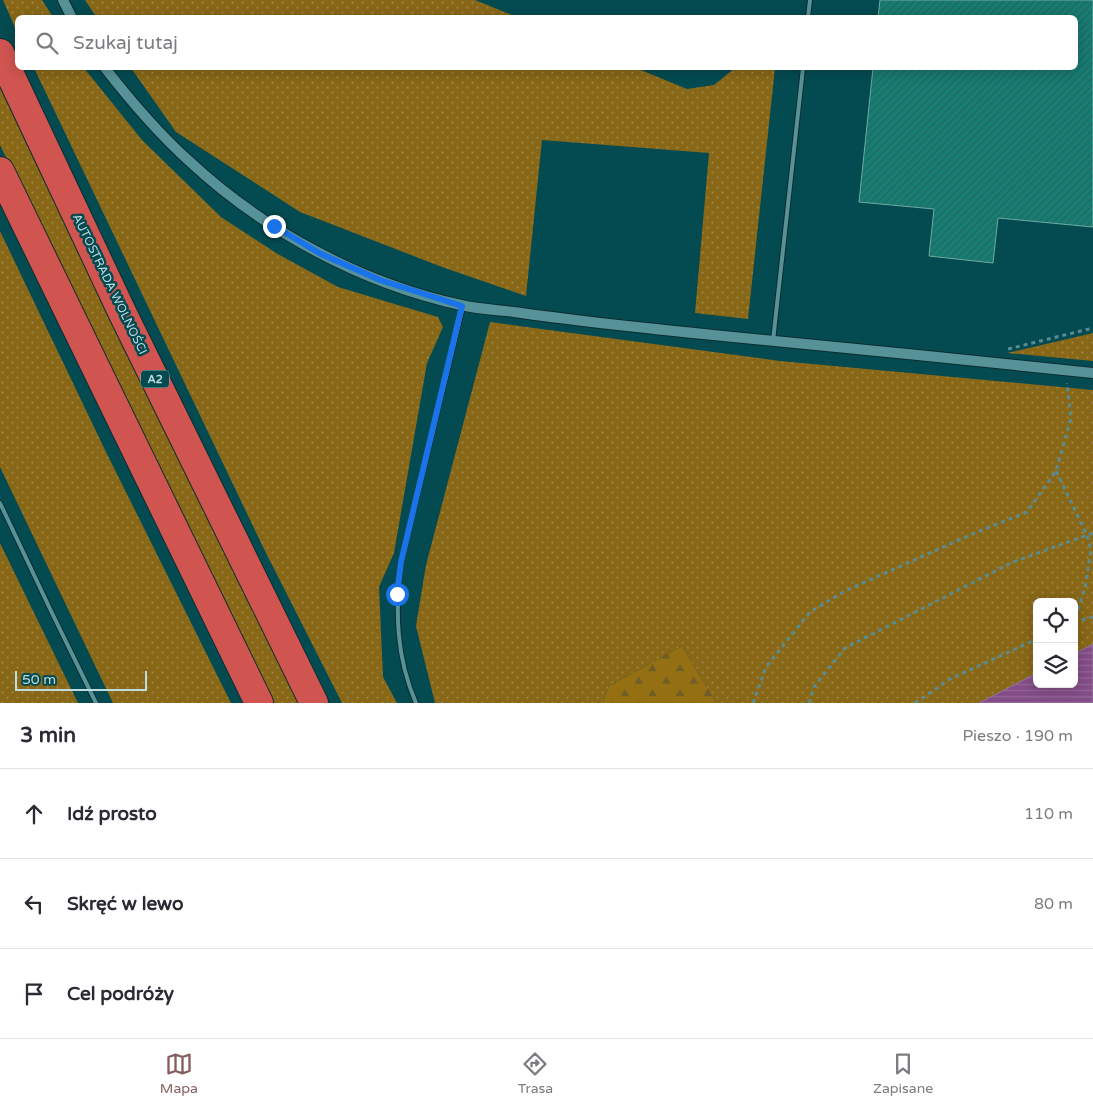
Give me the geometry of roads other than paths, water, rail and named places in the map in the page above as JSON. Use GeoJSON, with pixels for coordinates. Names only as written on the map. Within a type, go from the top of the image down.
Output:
{"type":"FeatureCollection","features":[{"type":"Feature","properties":{"kind":"highway","name":"AUTOSTRADA WOLNOŚCI"},"geometry":{"type":"LineString","coordinates":[[0,53],[122,312],[314,703]]}},
{"type":"Feature","properties":{"kind":"highway"},"geometry":{"type":"LineString","coordinates":[[0,171],[260,703]]}},
{"type":"Feature","properties":{"kind":"street"},"geometry":{"type":"LineString","coordinates":[[63,0],[70,15]]}},
{"type":"Feature","properties":{"kind":"street"},"geometry":{"type":"LineString","coordinates":[[108,70],[145,116],[188,160],[257,215],[321,254],[350,267],[380,280],[462,306],[570,321],[1093,373]]}},
{"type":"Feature","properties":{"kind":"lane"},"geometry":{"type":"LineString","coordinates":[[808,15],[810,0]]}},
{"type":"Feature","properties":{"kind":"lane"},"geometry":{"type":"LineString","coordinates":[[773,341],[802,70]]}},
{"type":"Feature","properties":{"kind":"lane"},"geometry":{"type":"LineString","coordinates":[[416,703],[404,670],[399,647],[397,594],[400,570],[462,306]]}},
{"type":"Feature","properties":{"kind":"lane"},"geometry":{"type":"LineString","coordinates":[[0,503],[96,703]]}}]}
